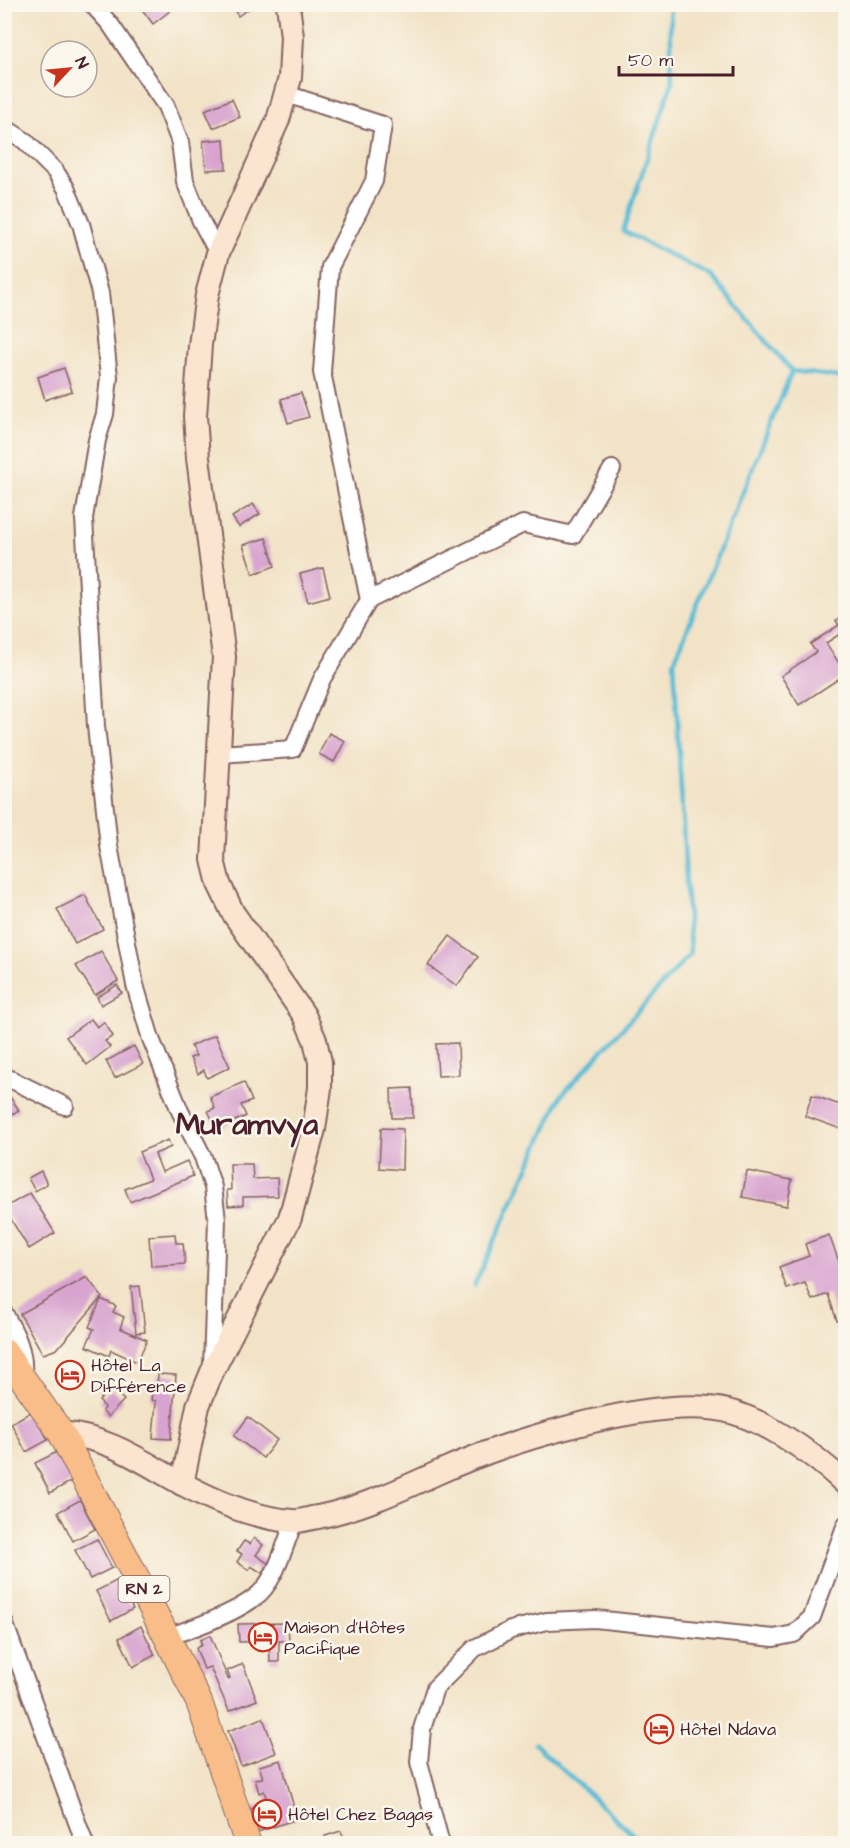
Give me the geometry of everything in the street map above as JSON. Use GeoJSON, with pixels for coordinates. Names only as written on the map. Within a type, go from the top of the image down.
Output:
{"type":"FeatureCollection","features":[{"type":"Feature","properties":{"kind":"main road"},"geometry":{"type":"LineString","coordinates":[[182,1484],[198,1406],[212,1372],[290,1218],[314,1129],[320,1088],[320,1062],[315,1040],[304,1015],[232,913],[219,884],[213,860],[224,657],[198,458],[195,416],[200,345],[207,295],[218,254],[278,120],[290,78],[292,37],[288,4]]}},
{"type":"Feature","properties":{"kind":"main road","name":"RN 2"},"geometry":{"type":"LineString","coordinates":[[4,1352],[23,1375],[61,1433],[167,1637],[199,1702],[248,1844]]}},
{"type":"Feature","properties":{"kind":"main road"},"geometry":{"type":"LineString","coordinates":[[61,1433],[88,1436],[110,1444],[182,1484],[246,1512],[294,1522],[378,1501],[464,1461],[554,1433],[616,1416],[662,1409],[710,1408],[747,1418],[797,1445],[846,1484]]}},
{"type":"Feature","properties":{"kind":"street"},"geometry":{"type":"LineString","coordinates":[[92,4],[116,33],[166,106],[180,142],[185,181],[201,221],[218,254]]}},
{"type":"Feature","properties":{"kind":"street"},"geometry":{"type":"LineString","coordinates":[[286,94],[382,126],[374,181],[330,267],[322,372],[369,600]]}},
{"type":"Feature","properties":{"kind":"street"},"geometry":{"type":"LineString","coordinates":[[4,127],[25,141],[55,171],[66,188],[81,224],[100,293],[109,377],[105,414],[97,440],[84,518],[100,770],[109,846],[135,984],[155,1050],[203,1157],[213,1187],[217,1220],[212,1372]]}},
{"type":"Feature","properties":{"kind":"street"},"geometry":{"type":"LineString","coordinates":[[220,754],[293,749],[322,679],[369,600],[523,524],[573,535],[612,469]]}},
{"type":"Feature","properties":{"kind":"street"},"geometry":{"type":"LineString","coordinates":[[4,1076],[65,1106]]}},
{"type":"Feature","properties":{"kind":"street"},"geometry":{"type":"LineString","coordinates":[[4,1313],[19,1339],[24,1361],[23,1375]]}},
{"type":"Feature","properties":{"kind":"street"},"geometry":{"type":"LineString","coordinates":[[167,1637],[200,1626],[259,1593],[271,1578],[294,1522]]}},
{"type":"Feature","properties":{"kind":"street"},"geometry":{"type":"LineString","coordinates":[[441,1844],[419,1762],[423,1729],[435,1688],[475,1648],[511,1630],[547,1621],[595,1619],[774,1638],[794,1634],[812,1617],[846,1524]]}},
{"type":"Feature","properties":{"kind":"street"},"geometry":{"type":"LineString","coordinates":[[4,1622],[85,1844]]}},
{"type":"Feature","properties":{"kind":"building"},"geometry":{"type":"Polygon","coordinates":[[[138,4],[167,4],[171,10],[153,24],[138,4]]]}},
{"type":"Feature","properties":{"kind":"building"},"geometry":{"type":"Polygon","coordinates":[[[230,4],[256,4],[238,16],[230,4]]]}},
{"type":"Feature","properties":{"kind":"building"},"geometry":{"type":"Polygon","coordinates":[[[232,99],[240,117],[213,128],[205,110],[232,99]]]}},
{"type":"Feature","properties":{"kind":"building"},"geometry":{"type":"Polygon","coordinates":[[[224,139],[226,169],[206,170],[203,141],[224,139]]]}},
{"type":"Feature","properties":{"kind":"building"},"geometry":{"type":"Polygon","coordinates":[[[64,368],[72,391],[45,400],[38,377],[64,368]]]}},
{"type":"Feature","properties":{"kind":"building"},"geometry":{"type":"Polygon","coordinates":[[[301,393],[309,417],[288,423],[281,399],[301,393]]]}},
{"type":"Feature","properties":{"kind":"building"},"geometry":{"type":"Polygon","coordinates":[[[253,504],[260,514],[239,527],[232,517],[253,504]]]}},
{"type":"Feature","properties":{"kind":"building"},"geometry":{"type":"Polygon","coordinates":[[[266,538],[275,566],[253,574],[243,545],[266,538]]]}},
{"type":"Feature","properties":{"kind":"building"},"geometry":{"type":"Polygon","coordinates":[[[323,568],[330,596],[308,602],[300,574],[323,568]]]}},
{"type":"Feature","properties":{"kind":"building"},"geometry":{"type":"Polygon","coordinates":[[[846,614],[846,630],[826,643],[846,674],[799,705],[781,676],[816,652],[810,644],[839,625],[836,621],[846,614]]]}},
{"type":"Feature","properties":{"kind":"building"},"geometry":{"type":"Polygon","coordinates":[[[329,733],[345,741],[334,762],[319,754],[329,733]]]}},
{"type":"Feature","properties":{"kind":"building"},"geometry":{"type":"Polygon","coordinates":[[[85,895],[103,929],[75,944],[57,909],[85,895]]]}},
{"type":"Feature","properties":{"kind":"building"},"geometry":{"type":"Polygon","coordinates":[[[450,936],[478,957],[457,986],[428,965],[450,936]]]}},
{"type":"Feature","properties":{"kind":"building"},"geometry":{"type":"Polygon","coordinates":[[[101,951],[118,981],[95,995],[76,966],[101,951]]]}},
{"type":"Feature","properties":{"kind":"building"},"geometry":{"type":"Polygon","coordinates":[[[117,985],[122,993],[101,1005],[97,997],[117,985]]]}},
{"type":"Feature","properties":{"kind":"building"},"geometry":{"type":"Polygon","coordinates":[[[91,1019],[97,1027],[104,1022],[113,1036],[105,1041],[110,1047],[87,1065],[66,1037],[91,1019]]]}},
{"type":"Feature","properties":{"kind":"building"},"geometry":{"type":"Polygon","coordinates":[[[215,1035],[230,1067],[207,1078],[204,1070],[198,1074],[190,1058],[196,1056],[191,1046],[215,1035]]]}},
{"type":"Feature","properties":{"kind":"building"},"geometry":{"type":"Polygon","coordinates":[[[458,1043],[459,1075],[438,1076],[436,1044],[458,1043]]]}},
{"type":"Feature","properties":{"kind":"building"},"geometry":{"type":"Polygon","coordinates":[[[134,1046],[143,1064],[115,1078],[106,1061],[134,1046]]]}},
{"type":"Feature","properties":{"kind":"building"},"geometry":{"type":"Polygon","coordinates":[[[244,1082],[252,1101],[241,1105],[246,1116],[217,1129],[208,1111],[215,1108],[210,1097],[244,1082]]]}},
{"type":"Feature","properties":{"kind":"building"},"geometry":{"type":"Polygon","coordinates":[[[412,1088],[413,1118],[392,1118],[391,1089],[412,1088]]]}},
{"type":"Feature","properties":{"kind":"building"},"geometry":{"type":"Polygon","coordinates":[[[8,1094],[19,1110],[4,1119],[4,1096],[8,1094]]]}},
{"type":"Feature","properties":{"kind":"building"},"geometry":{"type":"Polygon","coordinates":[[[812,1095],[846,1107],[846,1131],[805,1116],[812,1095]]]}},
{"type":"Feature","properties":{"kind":"building"},"geometry":{"type":"Polygon","coordinates":[[[381,1128],[403,1129],[402,1170],[379,1168],[381,1128]]]}},
{"type":"Feature","properties":{"kind":"building"},"geometry":{"type":"Polygon","coordinates":[[[168,1140],[171,1147],[155,1154],[162,1172],[187,1161],[193,1176],[130,1202],[125,1189],[150,1179],[139,1152],[168,1140]]]}},
{"type":"Feature","properties":{"kind":"building"},"geometry":{"type":"Polygon","coordinates":[[[230,1164],[252,1164],[253,1179],[277,1178],[278,1196],[243,1197],[243,1205],[228,1206],[227,1190],[231,1190],[230,1164]]]}},
{"type":"Feature","properties":{"kind":"building"},"geometry":{"type":"Polygon","coordinates":[[[41,1171],[47,1184],[35,1191],[28,1178],[41,1171]]]}},
{"type":"Feature","properties":{"kind":"building"},"geometry":{"type":"Polygon","coordinates":[[[747,1171],[792,1180],[787,1206],[742,1197],[747,1171]]]}},
{"type":"Feature","properties":{"kind":"building"},"geometry":{"type":"Polygon","coordinates":[[[30,1193],[55,1233],[29,1249],[4,1208],[30,1193]]]}},
{"type":"Feature","properties":{"kind":"building"},"geometry":{"type":"Polygon","coordinates":[[[175,1234],[176,1243],[183,1243],[185,1264],[151,1266],[149,1236],[175,1234]]]}},
{"type":"Feature","properties":{"kind":"building"},"geometry":{"type":"Polygon","coordinates":[[[829,1235],[846,1280],[846,1318],[837,1321],[828,1294],[812,1300],[805,1283],[787,1289],[779,1267],[809,1256],[805,1244],[829,1235]]]}},
{"type":"Feature","properties":{"kind":"building"},"geometry":{"type":"Polygon","coordinates":[[[87,1277],[102,1297],[57,1349],[43,1354],[20,1314],[87,1277]]]}},
{"type":"Feature","properties":{"kind":"building"},"geometry":{"type":"Polygon","coordinates":[[[140,1286],[145,1332],[136,1333],[131,1287],[140,1286]]]}},
{"type":"Feature","properties":{"kind":"building"},"geometry":{"type":"Polygon","coordinates":[[[101,1299],[116,1306],[113,1312],[124,1317],[120,1328],[147,1340],[137,1362],[111,1350],[109,1356],[86,1346],[94,1329],[89,1327],[101,1299]]]}},
{"type":"Feature","properties":{"kind":"building"},"geometry":{"type":"Polygon","coordinates":[[[158,1374],[176,1375],[171,1439],[153,1438],[156,1401],[151,1400],[153,1386],[157,1386],[158,1374]]]}},
{"type":"Feature","properties":{"kind":"building"},"geometry":{"type":"Polygon","coordinates":[[[110,1388],[124,1400],[108,1417],[102,1411],[105,1407],[99,1401],[110,1388]]]}},
{"type":"Feature","properties":{"kind":"building"},"geometry":{"type":"Polygon","coordinates":[[[33,1411],[48,1440],[26,1452],[11,1423],[33,1411]]]}},
{"type":"Feature","properties":{"kind":"building"},"geometry":{"type":"Polygon","coordinates":[[[248,1417],[277,1440],[263,1458],[234,1436],[248,1417]]]}},
{"type":"Feature","properties":{"kind":"building"},"geometry":{"type":"Polygon","coordinates":[[[57,1452],[72,1481],[50,1493],[35,1463],[57,1452]]]}},
{"type":"Feature","properties":{"kind":"building"},"geometry":{"type":"Polygon","coordinates":[[[80,1500],[95,1529],[73,1541],[58,1512],[80,1500]]]}},
{"type":"Feature","properties":{"kind":"building"},"geometry":{"type":"Polygon","coordinates":[[[254,1538],[263,1545],[256,1555],[269,1564],[262,1573],[251,1566],[249,1570],[237,1562],[242,1554],[237,1551],[244,1541],[250,1544],[254,1538]]]}},
{"type":"Feature","properties":{"kind":"building"},"geometry":{"type":"Polygon","coordinates":[[[97,1539],[112,1568],[90,1579],[75,1550],[97,1539]]]}},
{"type":"Feature","properties":{"kind":"building"},"geometry":{"type":"Polygon","coordinates":[[[118,1580],[133,1609],[111,1621],[96,1591],[118,1580]]]}},
{"type":"Feature","properties":{"kind":"building"},"geometry":{"type":"Polygon","coordinates":[[[288,1623],[289,1641],[279,1641],[279,1662],[270,1662],[269,1641],[239,1642],[238,1624],[288,1623]]]}},
{"type":"Feature","properties":{"kind":"building"},"geometry":{"type":"Polygon","coordinates":[[[141,1626],[155,1655],[133,1667],[119,1638],[141,1626]]]}},
{"type":"Feature","properties":{"kind":"building"},"geometry":{"type":"Polygon","coordinates":[[[210,1635],[228,1679],[230,1678],[227,1671],[243,1664],[257,1700],[229,1711],[210,1667],[204,1669],[196,1648],[202,1645],[200,1640],[210,1635]]]}},
{"type":"Feature","properties":{"kind":"building"},"geometry":{"type":"Polygon","coordinates":[[[263,1718],[276,1753],[241,1766],[228,1731],[263,1718]]]}},
{"type":"Feature","properties":{"kind":"building"},"geometry":{"type":"Polygon","coordinates":[[[281,1760],[297,1819],[258,1832],[250,1809],[268,1804],[264,1791],[259,1793],[255,1779],[263,1778],[259,1766],[281,1760]]]}},
{"type":"Feature","properties":{"kind":"building"},"geometry":{"type":"Polygon","coordinates":[[[341,1831],[345,1841],[327,1844],[325,1836],[341,1831]]]}},
{"type":"Feature","properties":{"kind":"waterway"},"geometry":{"type":"LineString","coordinates":[[670,4],[672,83],[623,231],[711,276],[792,371],[846,378]]}},
{"type":"Feature","properties":{"kind":"waterway"},"geometry":{"type":"LineString","coordinates":[[474,1286],[561,1096],[690,954],[674,662],[792,371]]}},
{"type":"Feature","properties":{"kind":"waterway"},"geometry":{"type":"LineString","coordinates":[[535,1744],[643,1844]]}},
{"type":"Feature","properties":{"kind":"place","name":"Hôtel La Différence"},"geometry":{"type":"Point","coordinates":[70,1375]}},
{"type":"Feature","properties":{"kind":"place","name":"Maison d'Hôtes Pacifique"},"geometry":{"type":"Point","coordinates":[263,1637]}},
{"type":"Feature","properties":{"kind":"place","name":"Hôtel Ndava"},"geometry":{"type":"Point","coordinates":[659,1729]}},
{"type":"Feature","properties":{"kind":"place","name":"Hôtel Chez Bagas"},"geometry":{"type":"Point","coordinates":[267,1814]}},
{"type":"Feature","properties":{"kind":"district","name":"Muramvya"},"geometry":{"type":"Point","coordinates":[247,1125]}}]}
